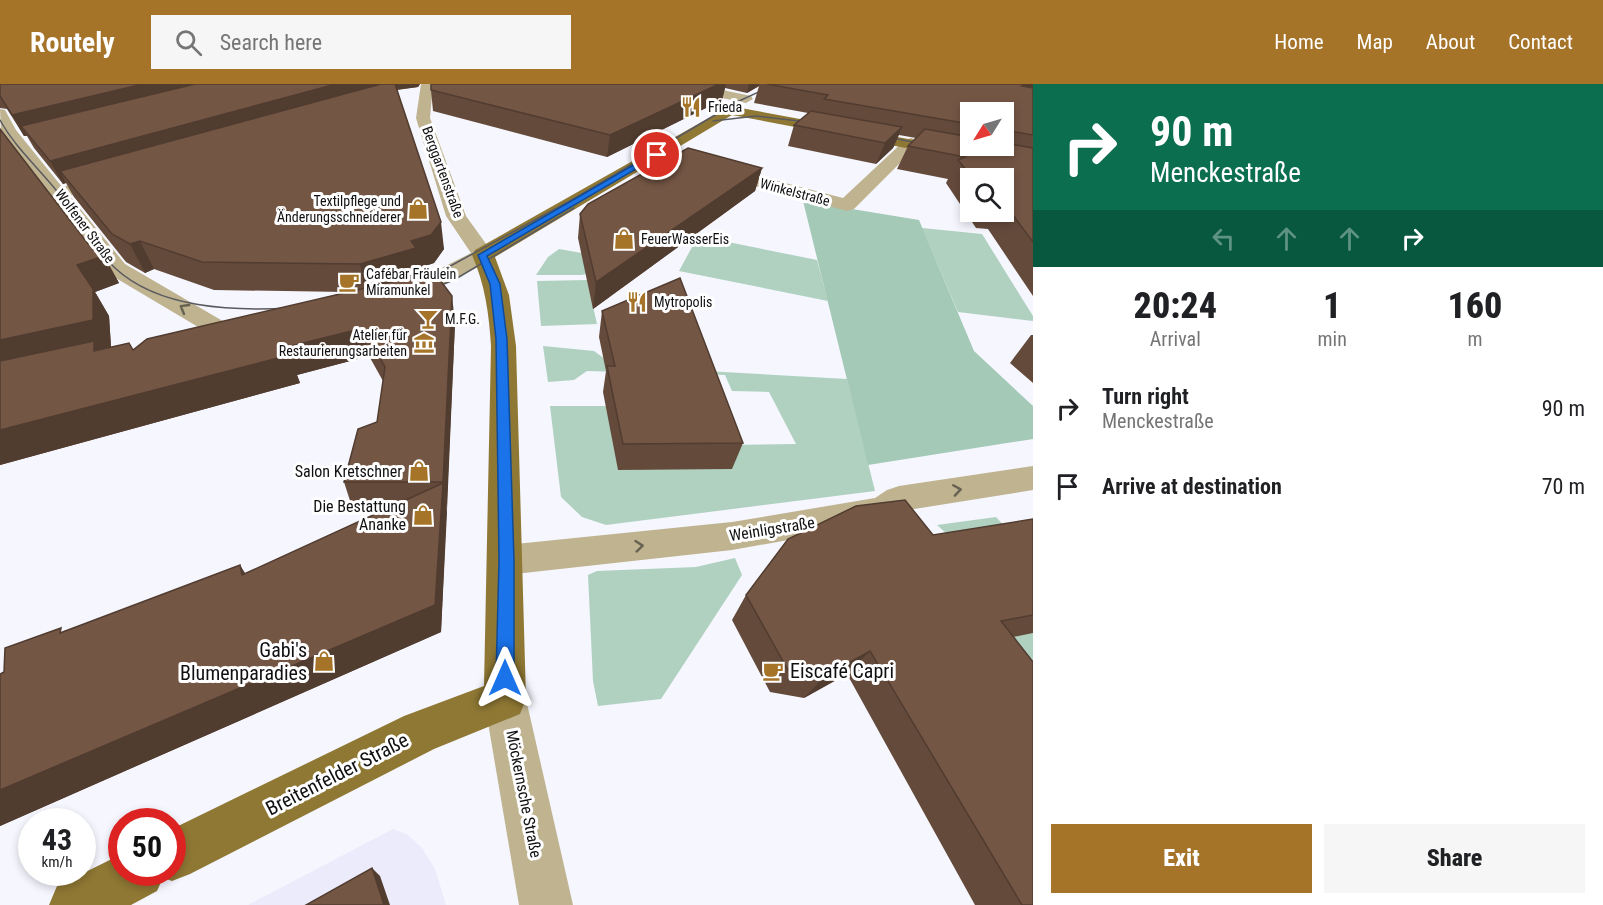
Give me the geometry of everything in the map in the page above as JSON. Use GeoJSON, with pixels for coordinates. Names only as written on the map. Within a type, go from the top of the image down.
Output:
{"type":"FeatureCollection","features":[{"type":"Feature","properties":{"kind":"main road"},"geometry":{"type":"LineString","coordinates":[[483,255],[657,155],[730,110],[1033,167]]}},
{"type":"Feature","properties":{"kind":"main road","name":"Möckernsche Straße"},"geometry":{"type":"LineString","coordinates":[[483,255],[495,284],[502,339],[506,560],[505,699]]}},
{"type":"Feature","properties":{"kind":"main road","name":"Breitenfelder Straße"},"geometry":{"type":"LineString","coordinates":[[186,849],[420,732],[505,699]]}},
{"type":"Feature","properties":{"kind":"main road"},"geometry":{"type":"LineString","coordinates":[[76,905],[113,886]]}},
{"type":"Feature","properties":{"kind":"street"},"geometry":{"type":"LineString","coordinates":[[675,84],[752,97],[730,110]]}},
{"type":"Feature","properties":{"kind":"street","name":"Berggartenstraße"},"geometry":{"type":"LineString","coordinates":[[422,90],[423,118],[456,216],[483,255]]}},
{"type":"Feature","properties":{"kind":"street","name":"Wolfener Straße"},"geometry":{"type":"LineString","coordinates":[[0,113],[9,131],[26,142],[60,193],[117,269],[235,330],[192,339]]}},
{"type":"Feature","properties":{"kind":"street","name":"Winkelstraße"},"geometry":{"type":"LineString","coordinates":[[657,155],[846,206],[911,143]]}},
{"type":"Feature","properties":{"kind":"street"},"geometry":{"type":"LineString","coordinates":[[60,193],[129,173]]}},
{"type":"Feature","properties":{"kind":"street"},"geometry":{"type":"LineString","coordinates":[[380,298],[423,286],[483,255]]}},
{"type":"Feature","properties":{"kind":"street","name":"Weinligstraße"},"geometry":{"type":"LineString","coordinates":[[506,560],[754,532],[884,510],[899,499],[1033,478]]}},
{"type":"Feature","properties":{"kind":"street","name":"Möckernsche Straße"},"geometry":{"type":"LineString","coordinates":[[505,699],[546,905]]}},
{"type":"Feature","properties":{"kind":"shaded area"},"geometry":{"type":"Polygon","coordinates":[[[393,829],[408,835],[422,848],[435,869],[446,905],[248,905],[393,829]]]}},
{"type":"Feature","properties":{"kind":"green space"},"geometry":{"type":"Polygon","coordinates":[[[803,201],[919,220],[974,351],[1033,406],[1033,439],[868,465],[803,201]]]}},
{"type":"Feature","properties":{"kind":"green space"},"geometry":{"type":"Polygon","coordinates":[[[922,228],[982,234],[1033,316],[1033,321],[958,312],[922,228]]]}},
{"type":"Feature","properties":{"kind":"green space"},"geometry":{"type":"Polygon","coordinates":[[[698,236],[817,260],[828,301],[679,271],[698,236]]]}},
{"type":"Feature","properties":{"kind":"green space"},"geometry":{"type":"Polygon","coordinates":[[[559,249],[649,265],[619,266],[582,275],[536,275],[548,257],[559,249]]]}},
{"type":"Feature","properties":{"kind":"green space"},"geometry":{"type":"Polygon","coordinates":[[[587,280],[597,324],[541,326],[537,281],[587,280]]]}},
{"type":"Feature","properties":{"kind":"green space"},"geometry":{"type":"Polygon","coordinates":[[[543,346],[594,351],[615,366],[847,379],[875,491],[606,525],[582,517],[561,497],[550,406],[606,406],[724,445],[796,444],[769,392],[732,391],[725,375],[587,371],[574,380],[548,382],[543,346]]]}},
{"type":"Feature","properties":{"kind":"green space"},"geometry":{"type":"Polygon","coordinates":[[[996,517],[1020,543],[1033,617],[1033,683],[994,633],[996,578],[937,525],[996,517]]]}},
{"type":"Feature","properties":{"kind":"green space"},"geometry":{"type":"Polygon","coordinates":[[[735,558],[742,575],[661,699],[598,706],[593,681],[588,575],[597,571],[696,567],[735,558]]]}},
{"type":"Feature","properties":{"kind":"building"},"geometry":{"type":"Polygon","coordinates":[[[0,84],[143,84],[12,115],[0,96],[0,84]]]}},
{"type":"Feature","properties":{"kind":"building"},"geometry":{"type":"Polygon","coordinates":[[[195,84],[336,84],[50,161],[21,126],[195,84]]]}},
{"type":"Feature","properties":{"kind":"building"},"geometry":{"type":"Polygon","coordinates":[[[381,84],[395,84],[441,222],[431,235],[411,241],[416,248],[360,264],[202,262],[140,241],[130,244],[112,234],[60,171],[381,84]]]}},
{"type":"Feature","properties":{"kind":"building"},"geometry":{"type":"Polygon","coordinates":[[[431,84],[719,84],[610,135],[431,90],[431,84]]]}},
{"type":"Feature","properties":{"kind":"building"},"geometry":{"type":"Polygon","coordinates":[[[767,84],[1026,84],[1022,86],[1033,88],[1033,135],[1014,132],[1014,102],[960,102],[960,122],[824,99],[828,95],[767,84]]]}},
{"type":"Feature","properties":{"kind":"building"},"geometry":{"type":"Polygon","coordinates":[[[811,111],[902,127],[885,143],[794,125],[811,111]]]}},
{"type":"Feature","properties":{"kind":"building"},"geometry":{"type":"Polygon","coordinates":[[[0,129],[92,249],[104,256],[77,265],[93,289],[93,320],[0,340],[0,129]]]}},
{"type":"Feature","properties":{"kind":"building"},"geometry":{"type":"Polygon","coordinates":[[[925,129],[960,135],[960,156],[1014,156],[1014,145],[1033,148],[1033,242],[1014,216],[1014,168],[965,168],[958,160],[965,157],[908,146],[925,129]]]}},
{"type":"Feature","properties":{"kind":"building"},"geometry":{"type":"Polygon","coordinates":[[[688,148],[762,168],[596,282],[580,214],[588,204],[688,148]]]}},
{"type":"Feature","properties":{"kind":"building"},"geometry":{"type":"Polygon","coordinates":[[[434,272],[452,296],[443,482],[344,482],[358,429],[377,422],[385,367],[363,328],[287,347],[290,355],[0,430],[0,361],[94,341],[94,351],[129,343],[133,350],[147,339],[434,272]]]}},
{"type":"Feature","properties":{"kind":"building"},"geometry":{"type":"Polygon","coordinates":[[[680,278],[743,443],[623,444],[607,366],[615,366],[602,311],[680,278]]]}},
{"type":"Feature","properties":{"kind":"building"},"geometry":{"type":"Polygon","coordinates":[[[443,483],[435,605],[0,790],[0,674],[4,672],[5,648],[61,628],[60,633],[240,565],[242,575],[443,483]]]}},
{"type":"Feature","properties":{"kind":"building"},"geometry":{"type":"Polygon","coordinates":[[[905,500],[933,535],[1033,519],[1033,615],[1001,621],[1033,662],[1033,905],[1022,905],[870,651],[825,676],[788,670],[746,595],[788,539],[856,506],[905,500]]]}},
{"type":"Feature","properties":{"kind":"building"},"geometry":{"type":"Polygon","coordinates":[[[372,868],[384,905],[306,905],[372,868]]]}},
{"type":"Feature","properties":{"kind":"tram line"},"geometry":{"type":"LineString","coordinates":[[419,280],[432,276],[577,197],[737,102],[776,84]]}},
{"type":"Feature","properties":{"kind":"tram line"},"geometry":{"type":"LineString","coordinates":[[713,121],[756,116],[817,123]]}},
{"type":"Feature","properties":{"kind":"tram line"},"geometry":{"type":"LineString","coordinates":[[0,120],[21,150],[67,204],[107,260],[133,282],[153,292],[198,304],[245,309],[290,308]]}},
{"type":"Feature","properties":{"kind":"tram line"},"geometry":{"type":"LineString","coordinates":[[881,136],[929,145]]}},
{"type":"Feature","properties":{"kind":"tram line"},"geometry":{"type":"LineString","coordinates":[[428,290],[454,280],[574,208]]}},
{"type":"Feature","properties":{"kind":"place","name":"Frieda"},"geometry":{"type":"Point","coordinates":[691,107]}},
{"type":"Feature","properties":{"kind":"place","name":"Textilpflege und Änderungsschneiderer"},"geometry":{"type":"Point","coordinates":[418,209]}},
{"type":"Feature","properties":{"kind":"place","name":"FeuerWasserEis"},"geometry":{"type":"Point","coordinates":[624,239]}},
{"type":"Feature","properties":{"kind":"place","name":"Cafébar Fräulein Miramunkel"},"geometry":{"type":"Point","coordinates":[349,282]}},
{"type":"Feature","properties":{"kind":"place","name":"Mytropolis"},"geometry":{"type":"Point","coordinates":[637,302]}},
{"type":"Feature","properties":{"kind":"place","name":"M.F.G."},"geometry":{"type":"Point","coordinates":[428,319]}},
{"type":"Feature","properties":{"kind":"place","name":"Atelier für Restaurierungsarbeiten"},"geometry":{"type":"Point","coordinates":[424,343]}},
{"type":"Feature","properties":{"kind":"place","name":"Salon Kretschner"},"geometry":{"type":"Point","coordinates":[419,471]}},
{"type":"Feature","properties":{"kind":"place","name":"Die Bestattung Ananke"},"geometry":{"type":"Point","coordinates":[423,515]}},
{"type":"Feature","properties":{"kind":"place","name":"Gabi's Blumenparadies"},"geometry":{"type":"Point","coordinates":[324,661]}},
{"type":"Feature","properties":{"kind":"place","name":"Eiscafé Capri"},"geometry":{"type":"Point","coordinates":[773,671]}},
{"type":"Feature","properties":{"kind":"route"},"geometry":{"type":"LineString","coordinates":[[505,678],[506,560],[502,339],[495,284],[492,272],[483,255],[657,155]]}}]}
